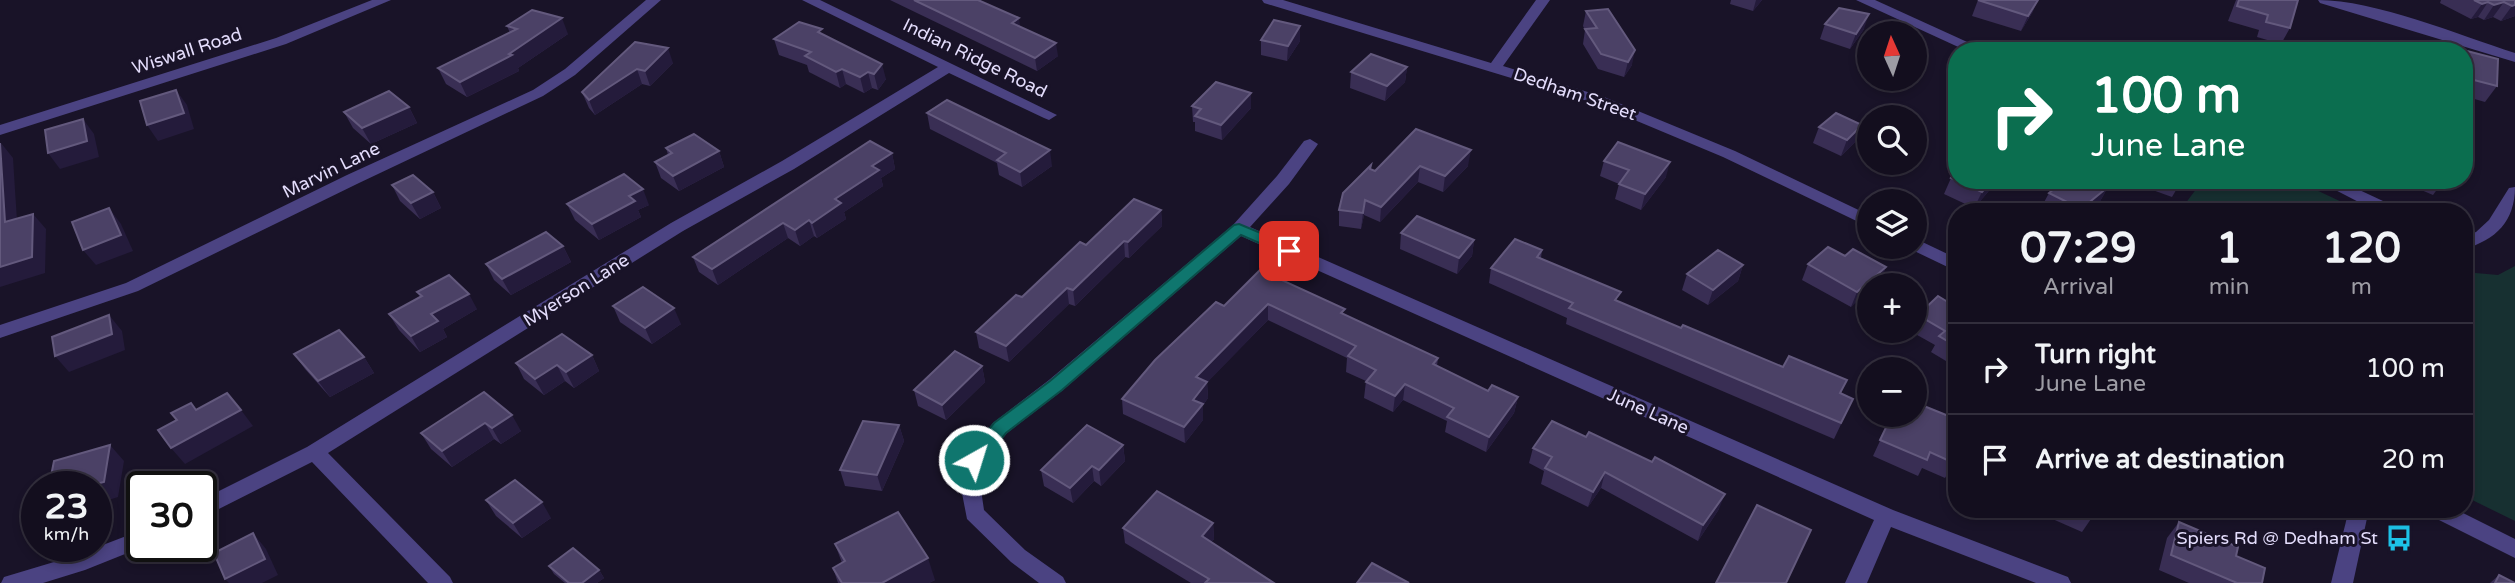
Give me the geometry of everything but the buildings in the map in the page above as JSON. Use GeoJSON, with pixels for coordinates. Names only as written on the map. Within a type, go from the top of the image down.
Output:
{"type":"FeatureCollection","features":[{"type":"Feature","properties":{"kind":"street","name":"Wiswall Road"},"geometry":{"type":"LineString","coordinates":[[0,130],[281,41],[384,0]]}},
{"type":"Feature","properties":{"kind":"street","name":"Marvin Lane"},"geometry":{"type":"LineString","coordinates":[[0,331],[132,287],[353,179],[538,93],[570,72],[654,0]]}},
{"type":"Feature","properties":{"kind":"street","name":"Indian Ridge Road"},"geometry":{"type":"LineString","coordinates":[[809,0],[1049,116]]}},
{"type":"Feature","properties":{"kind":"street","name":"Dedham Street"},"geometry":{"type":"LineString","coordinates":[[1269,0],[1598,100],[1761,169],[1857,216]]}},
{"type":"Feature","properties":{"kind":"street"},"geometry":{"type":"LineString","coordinates":[[1495,67],[1543,0]]}},
{"type":"Feature","properties":{"kind":"street"},"geometry":{"type":"LineString","coordinates":[[1863,0],[1959,42]]}},
{"type":"Feature","properties":{"kind":"street"},"geometry":{"type":"LineString","coordinates":[[2325,0],[2466,42]]}},
{"type":"Feature","properties":{"kind":"street"},"geometry":{"type":"LineString","coordinates":[[2473,44],[2515,58]]}},
{"type":"Feature","properties":{"kind":"street","name":"Myerson Lane"},"geometry":{"type":"LineString","coordinates":[[217,502],[314,452],[666,234],[788,166],[948,67]]}},
{"type":"Feature","properties":{"kind":"street"},"geometry":{"type":"LineString","coordinates":[[1055,583],[1018,556],[974,513],[970,483],[974,460],[1000,428],[1056,385],[1239,229],[1283,180],[1310,144]]}},
{"type":"Feature","properties":{"kind":"street"},"geometry":{"type":"LineString","coordinates":[[2343,189],[2373,203]]}},
{"type":"Feature","properties":{"kind":"street"},"geometry":{"type":"LineString","coordinates":[[2473,240],[2495,227],[2515,192]]}},
{"type":"Feature","properties":{"kind":"street","name":"June Lane"},"geometry":{"type":"LineString","coordinates":[[1239,229],[1886,516],[2060,583]]}},
{"type":"Feature","properties":{"kind":"street"},"geometry":{"type":"LineString","coordinates":[[1927,250],[1948,261]]}},
{"type":"Feature","properties":{"kind":"street"},"geometry":{"type":"LineString","coordinates":[[314,452],[442,583]]}},
{"type":"Feature","properties":{"kind":"street"},"geometry":{"type":"LineString","coordinates":[[1856,583],[1886,516]]}},
{"type":"Feature","properties":{"kind":"street"},"geometry":{"type":"LineString","coordinates":[[2342,583],[2357,518]]}},
{"type":"Feature","properties":{"kind":"street"},"geometry":{"type":"LineString","coordinates":[[2454,518],[2515,549]]}},
{"type":"Feature","properties":{"kind":"street"},"geometry":{"type":"LineString","coordinates":[[12,583],[78,564],[126,544]]}},
{"type":"Feature","properties":{"kind":"green space"},"geometry":{"type":"Polygon","coordinates":[[[2196,189],[2314,189],[2344,203],[2186,203],[2196,189]]]}},
{"type":"Feature","properties":{"kind":"green space"},"geometry":{"type":"Polygon","coordinates":[[[2515,266],[2515,521],[2473,500],[2473,273],[2498,275],[2515,266]]]}},
{"type":"Feature","properties":{"kind":"place","name":"Spiers Rd @ Dedham St"},"geometry":{"type":"Point","coordinates":[2399,538]}},
{"type":"Feature","properties":{"kind":"route"},"geometry":{"type":"LineString","coordinates":[[974,460],[1000,428],[1056,385],[1239,229],[1289,251]]}}]}
